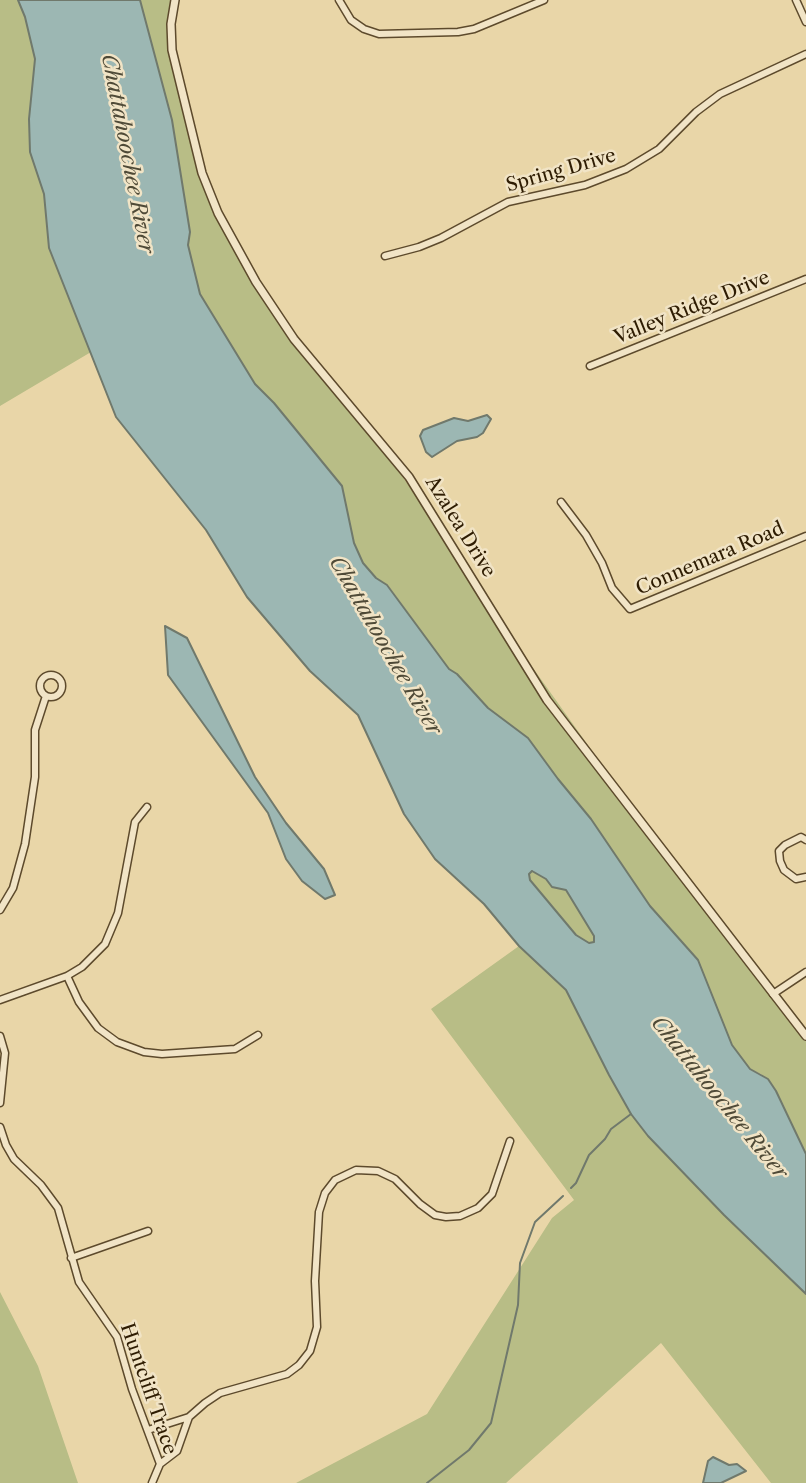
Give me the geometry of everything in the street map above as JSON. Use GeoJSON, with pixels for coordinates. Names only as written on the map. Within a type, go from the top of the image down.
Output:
{"type":"FeatureCollection","features":[{"type":"Feature","properties":{"kind":"street","name":"Azalea Drive"},"geometry":{"type":"LineString","coordinates":[[175,0],[172,50],[202,173],[218,213],[256,282],[294,339],[409,477],[547,700],[806,1036]]}},
{"type":"Feature","properties":{"kind":"street"},"geometry":{"type":"LineString","coordinates":[[339,0],[351,20],[364,29],[379,34],[457,32],[474,29],[544,0]]}},
{"type":"Feature","properties":{"kind":"street"},"geometry":{"type":"LineString","coordinates":[[796,0],[806,22]]}},
{"type":"Feature","properties":{"kind":"street","name":"Spring Drive"},"geometry":{"type":"LineString","coordinates":[[385,256],[441,238],[508,202],[585,184],[626,169],[659,149],[696,111],[720,94],[806,54]]}},
{"type":"Feature","properties":{"kind":"street","name":"Valley Ridge Drive"},"geometry":{"type":"LineString","coordinates":[[590,366],[806,279]]}},
{"type":"Feature","properties":{"kind":"street","name":"Connemara Road"},"geometry":{"type":"LineString","coordinates":[[561,502],[586,535],[602,563],[612,589],[630,610],[806,536]]}},
{"type":"Feature","properties":{"kind":"street"},"geometry":{"type":"LineString","coordinates":[[0,910],[13,888],[24,846],[35,777],[35,730],[46,696]]}},
{"type":"Feature","properties":{"kind":"street"},"geometry":{"type":"LineString","coordinates":[[0,1000],[67,976],[94,956],[113,930],[135,822],[147,807]]}},
{"type":"Feature","properties":{"kind":"street"},"geometry":{"type":"LineString","coordinates":[[806,840],[801,837],[779,851],[784,870],[796,879],[806,877]]}},
{"type":"Feature","properties":{"kind":"street"},"geometry":{"type":"LineString","coordinates":[[773,994],[806,972]]}},
{"type":"Feature","properties":{"kind":"street"},"geometry":{"type":"LineString","coordinates":[[67,976],[79,1002],[98,1028],[117,1042],[144,1052],[162,1054],[234,1049],[258,1035]]}},
{"type":"Feature","properties":{"kind":"street"},"geometry":{"type":"LineString","coordinates":[[0,1035],[5,1053],[0,1103]]}},
{"type":"Feature","properties":{"kind":"street","name":"Huntcliff Trace"},"geometry":{"type":"LineString","coordinates":[[0,1127],[7,1149],[14,1159],[41,1185],[58,1208],[71,1258],[83,1290],[117,1337],[132,1389],[160,1464],[152,1483]]}},
{"type":"Feature","properties":{"kind":"street"},"geometry":{"type":"LineString","coordinates":[[148,1430],[189,1417],[220,1393],[287,1374],[299,1365],[310,1351],[317,1327],[315,1281],[319,1212],[325,1193],[335,1180],[356,1170],[378,1171],[395,1179],[435,1215],[460,1216],[478,1208],[492,1194],[510,1141]]}},
{"type":"Feature","properties":{"kind":"street"},"geometry":{"type":"LineString","coordinates":[[71,1258],[148,1231]]}},
{"type":"Feature","properties":{"kind":"street"},"geometry":{"type":"LineString","coordinates":[[160,1464],[177,1451],[189,1417]]}},
{"type":"Feature","properties":{"kind":"green space"},"geometry":{"type":"Polygon","coordinates":[[[0,0],[18,0],[25,17],[35,59],[30,153],[44,194],[49,248],[91,352],[0,406],[0,0]]]}},
{"type":"Feature","properties":{"kind":"green space"},"geometry":{"type":"Polygon","coordinates":[[[140,0],[172,0],[168,26],[170,60],[200,177],[228,240],[251,279],[390,458],[503,626],[600,762],[806,1028],[806,1154],[783,1104],[761,1074],[750,1069],[732,1045],[698,960],[650,906],[591,819],[528,738],[488,708],[457,674],[449,669],[388,585],[376,578],[363,563],[354,543],[341,486],[274,403],[255,384],[218,326],[200,294],[193,268],[172,120],[140,0]]]}},
{"type":"Feature","properties":{"kind":"green space"},"geometry":{"type":"Polygon","coordinates":[[[532,871],[546,879],[552,887],[566,890],[594,936],[594,942],[589,943],[576,935],[530,880],[529,874],[532,871]]]}},
{"type":"Feature","properties":{"kind":"green space"},"geometry":{"type":"Polygon","coordinates":[[[519,946],[566,990],[631,1114],[724,1215],[806,1294],[806,1483],[771,1483],[661,1343],[506,1483],[296,1483],[427,1414],[552,1218],[574,1200],[431,1009],[519,946]]]}},
{"type":"Feature","properties":{"kind":"green space"},"geometry":{"type":"Polygon","coordinates":[[[0,1292],[38,1366],[78,1483],[0,1483],[0,1292]]]}},
{"type":"Feature","properties":{"kind":"water","name":"Chattahoochee River"},"geometry":{"type":"Polygon","coordinates":[[[18,0],[140,0],[172,120],[190,232],[188,245],[200,294],[255,384],[274,403],[342,486],[354,543],[363,563],[376,578],[387,585],[449,669],[457,674],[488,708],[528,738],[591,819],[650,906],[698,960],[732,1045],[750,1069],[768,1079],[806,1154],[806,1294],[724,1215],[648,1136],[631,1114],[609,1075],[566,990],[519,946],[484,904],[435,859],[404,814],[358,715],[310,671],[247,597],[206,530],[116,417],[49,248],[44,194],[30,152],[29,119],[35,59],[18,0]],[[532,871],[529,874],[530,880],[576,935],[589,943],[594,942],[594,936],[566,890],[552,887],[546,879],[532,871]]]}},
{"type":"Feature","properties":{"kind":"water"},"geometry":{"type":"Polygon","coordinates":[[[487,415],[491,419],[483,433],[477,437],[457,441],[432,457],[426,452],[420,436],[423,430],[454,418],[468,421],[487,415]]]}},
{"type":"Feature","properties":{"kind":"water"},"geometry":{"type":"Polygon","coordinates":[[[165,626],[187,638],[255,777],[286,823],[324,869],[335,895],[325,899],[302,881],[286,859],[268,813],[168,675],[165,626]]]}},
{"type":"Feature","properties":{"kind":"water"},"geometry":{"type":"Polygon","coordinates":[[[713,1457],[729,1465],[737,1464],[746,1471],[721,1483],[703,1483],[708,1461],[713,1457]]]}},
{"type":"Feature","properties":{"kind":"waterway"},"geometry":{"type":"LineString","coordinates":[[571,1188],[589,1155],[611,1129],[631,1114]]}},
{"type":"Feature","properties":{"kind":"waterway"},"geometry":{"type":"LineString","coordinates":[[427,1483],[469,1450],[491,1423],[518,1305],[520,1263],[535,1222],[563,1196]]}}]}
